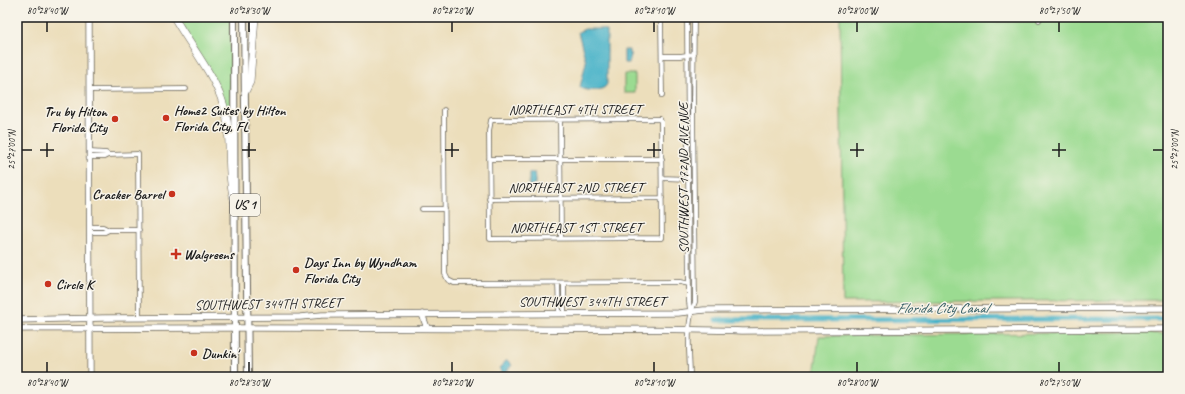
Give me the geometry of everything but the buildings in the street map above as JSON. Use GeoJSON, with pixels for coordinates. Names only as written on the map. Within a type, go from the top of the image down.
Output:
{"type":"FeatureCollection","features":[{"type":"Feature","properties":{"kind":"highway"},"geometry":{"type":"LineString","coordinates":[[174,17],[211,77],[222,99],[227,122],[231,189],[234,202]]}},
{"type":"Feature","properties":{"kind":"highway","name":"US 1"},"geometry":{"type":"LineString","coordinates":[[234,17],[235,377]]}},
{"type":"Feature","properties":{"kind":"highway","name":"US 1"},"geometry":{"type":"LineString","coordinates":[[244,17],[248,377]]}},
{"type":"Feature","properties":{"kind":"highway"},"geometry":{"type":"LineString","coordinates":[[245,92],[250,82],[255,17]]}},
{"type":"Feature","properties":{"kind":"main road"},"geometry":{"type":"LineString","coordinates":[[89,17],[90,377]]}},
{"type":"Feature","properties":{"kind":"main road","name":"SOUTHWEST 344TH STREET"},"geometry":{"type":"LineString","coordinates":[[17,320],[247,318],[322,315],[691,312],[712,310],[1168,308]]}},
{"type":"Feature","properties":{"kind":"main road"},"geometry":{"type":"LineString","coordinates":[[422,314],[427,328]]}},
{"type":"Feature","properties":{"kind":"main road"},"geometry":{"type":"LineString","coordinates":[[427,328],[430,314]]}},
{"type":"Feature","properties":{"kind":"main road","name":"SOUTHWEST 344TH STREET"},"geometry":{"type":"LineString","coordinates":[[17,329],[427,328],[689,329],[742,331],[1168,329]]}},
{"type":"Feature","properties":{"kind":"street"},"geometry":{"type":"LineString","coordinates":[[661,17],[662,96]]}},
{"type":"Feature","properties":{"kind":"street","name":"SOUTHWEST 172ND AVENUE"},"geometry":{"type":"LineString","coordinates":[[688,17],[689,302],[691,312]]}},
{"type":"Feature","properties":{"kind":"street","name":"SOUTHWEST 172ND AVENUE"},"geometry":{"type":"LineString","coordinates":[[690,377],[689,329],[691,312],[695,302],[694,17]]}},
{"type":"Feature","properties":{"kind":"street"},"geometry":{"type":"LineString","coordinates":[[662,56],[688,56],[694,54]]}},
{"type":"Feature","properties":{"kind":"street"},"geometry":{"type":"LineString","coordinates":[[90,90],[186,89]]}},
{"type":"Feature","properties":{"kind":"street"},"geometry":{"type":"LineString","coordinates":[[444,110],[445,274],[446,278],[451,282],[680,282],[689,284]]}},
{"type":"Feature","properties":{"kind":"street","name":"NORTHEAST 4TH STREET"},"geometry":{"type":"LineString","coordinates":[[489,159],[489,125],[491,120],[660,119],[662,159]]}},
{"type":"Feature","properties":{"kind":"street"},"geometry":{"type":"LineString","coordinates":[[560,120],[561,238]]}},
{"type":"Feature","properties":{"kind":"street"},"geometry":{"type":"LineString","coordinates":[[90,155],[106,153],[108,155],[138,154],[139,318]]}},
{"type":"Feature","properties":{"kind":"street"},"geometry":{"type":"LineString","coordinates":[[489,199],[489,159],[662,159],[662,198]]}},
{"type":"Feature","properties":{"kind":"street"},"geometry":{"type":"LineString","coordinates":[[662,178],[694,179]]}},
{"type":"Feature","properties":{"kind":"street","name":"NORTHEAST 2ND STREET"},"geometry":{"type":"LineString","coordinates":[[489,199],[662,198]]}},
{"type":"Feature","properties":{"kind":"street","name":"NORTHEAST 1ST STREET"},"geometry":{"type":"LineString","coordinates":[[489,199],[490,239],[662,238],[662,198]]}},
{"type":"Feature","properties":{"kind":"street"},"geometry":{"type":"LineString","coordinates":[[422,209],[444,209]]}},
{"type":"Feature","properties":{"kind":"street"},"geometry":{"type":"LineString","coordinates":[[90,230],[103,227],[109,230],[139,230]]}},
{"type":"Feature","properties":{"kind":"street"},"geometry":{"type":"LineString","coordinates":[[558,283],[561,313]]}},
{"type":"Feature","properties":{"kind":"street"},"geometry":{"type":"LineString","coordinates":[[561,313],[564,283]]}},
{"type":"Feature","properties":{"kind":"green space"},"geometry":{"type":"Polygon","coordinates":[[[177,17],[230,17],[231,112],[228,112],[177,17]]]}},
{"type":"Feature","properties":{"kind":"green space"},"geometry":{"type":"Polygon","coordinates":[[[840,17],[991,17],[992,22],[1066,21],[1066,17],[1168,17],[1168,300],[843,302],[840,17]]]}},
{"type":"Feature","properties":{"kind":"green space"},"geometry":{"type":"Polygon","coordinates":[[[624,74],[635,74],[635,93],[624,93],[624,74]]]}},
{"type":"Feature","properties":{"kind":"green space"},"geometry":{"type":"Polygon","coordinates":[[[1144,332],[1168,334],[1168,375],[1163,375],[1161,377],[814,377],[819,336],[1144,332]]]}},
{"type":"Feature","properties":{"kind":"water"},"geometry":{"type":"Polygon","coordinates":[[[585,29],[603,29],[607,31],[607,84],[599,90],[586,90],[580,87],[586,62],[578,32],[585,29]]]}},
{"type":"Feature","properties":{"kind":"water"},"geometry":{"type":"Polygon","coordinates":[[[624,50],[629,50],[629,54],[631,54],[629,63],[624,63],[624,50]]]}},
{"type":"Feature","properties":{"kind":"water"},"geometry":{"type":"Polygon","coordinates":[[[529,173],[535,173],[535,185],[529,186],[529,173]]]}},
{"type":"Feature","properties":{"kind":"water"},"geometry":{"type":"Polygon","coordinates":[[[507,360],[512,365],[504,374],[499,368],[507,360]]]}},
{"type":"Feature","properties":{"kind":"waterway","name":"Florida City Canal"},"geometry":{"type":"LineString","coordinates":[[716,320],[1168,319]]}},
{"type":"Feature","properties":{"kind":"place","name":"Home2 Suites by Hilton Florida City, FL"},"geometry":{"type":"Point","coordinates":[166,118]}},
{"type":"Feature","properties":{"kind":"place","name":"Tru by Hilton Florida City"},"geometry":{"type":"Point","coordinates":[115,119]}},
{"type":"Feature","properties":{"kind":"place","name":"Cracker Barrel"},"geometry":{"type":"Point","coordinates":[172,194]}},
{"type":"Feature","properties":{"kind":"place","name":"Walgreens"},"geometry":{"type":"Point","coordinates":[176,254]}},
{"type":"Feature","properties":{"kind":"place","name":"Days Inn by Wyndham Florida City"},"geometry":{"type":"Point","coordinates":[296,270]}},
{"type":"Feature","properties":{"kind":"place","name":"Circle K"},"geometry":{"type":"Point","coordinates":[48,284]}},
{"type":"Feature","properties":{"kind":"place","name":"Dunkin'"},"geometry":{"type":"Point","coordinates":[194,353]}}]}
